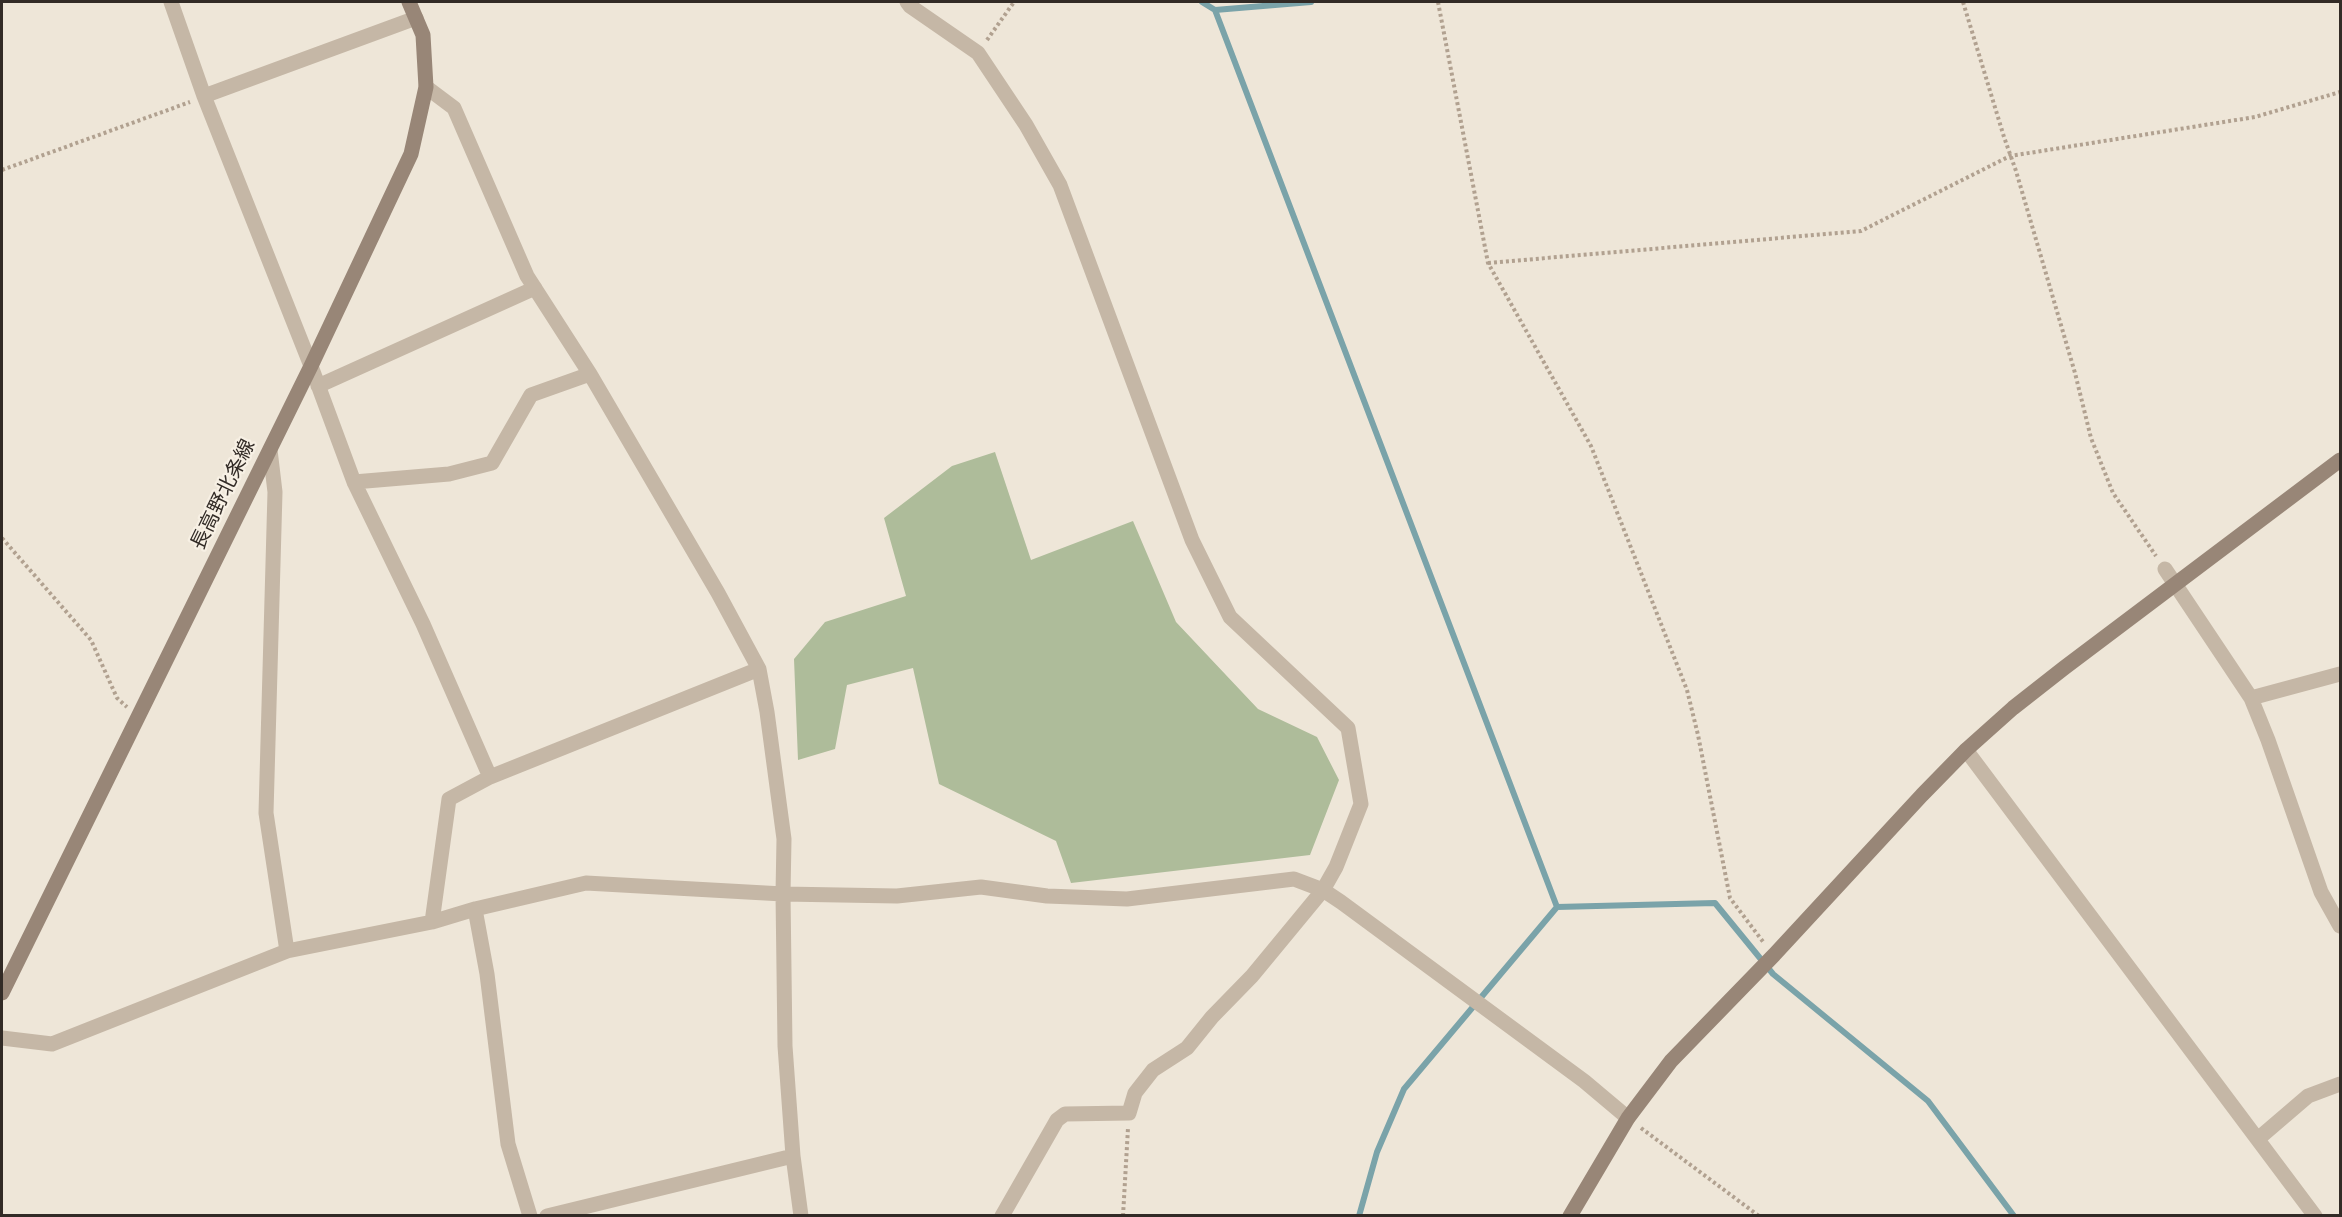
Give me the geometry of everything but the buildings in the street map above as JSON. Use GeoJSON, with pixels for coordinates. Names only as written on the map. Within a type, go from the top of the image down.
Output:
{"type":"FeatureCollection","features":[{"type":"Feature","properties":{"kind":"main road","name":"長高野北条線"},"geometry":{"type":"LineString","coordinates":[[2,993],[311,366],[411,154],[426,87],[423,35],[409,2]]}},
{"type":"Feature","properties":{"kind":"main road"},"geometry":{"type":"LineString","coordinates":[[1570,1215],[1628,1118],[1671,1061],[1966,750],[2047,681],[2340,460]]}},
{"type":"Feature","properties":{"kind":"street"},"geometry":{"type":"LineString","coordinates":[[171,2],[204,96],[311,366],[354,482],[423,624],[490,777]]}},
{"type":"Feature","properties":{"kind":"street"},"geometry":{"type":"LineString","coordinates":[[907,2],[978,53],[1026,125],[1060,185],[1192,540],[1230,617],[1348,728],[1361,804],[1336,867],[1323,890],[1252,976],[1212,1017],[1187,1048],[1153,1071],[1135,1093],[1130,1113],[1065,1114],[1057,1120],[1002,1215]]}},
{"type":"Feature","properties":{"kind":"street"},"geometry":{"type":"LineString","coordinates":[[204,96],[416,18]]}},
{"type":"Feature","properties":{"kind":"street"},"geometry":{"type":"LineString","coordinates":[[426,87],[454,108],[527,276],[590,374],[718,593],[759,669],[784,839],[785,1046],[793,1156],[801,1215]]}},
{"type":"Feature","properties":{"kind":"street"},"geometry":{"type":"LineString","coordinates":[[318,386],[535,288]]}},
{"type":"Feature","properties":{"kind":"street"},"geometry":{"type":"LineString","coordinates":[[354,482],[448,474],[492,462],[531,395],[590,374]]}},
{"type":"Feature","properties":{"kind":"street"},"geometry":{"type":"LineString","coordinates":[[270,450],[275,492],[266,813],[287,951]]}},
{"type":"Feature","properties":{"kind":"street"},"geometry":{"type":"LineString","coordinates":[[2165,569],[2251,698],[2321,892],[2340,926]]}},
{"type":"Feature","properties":{"kind":"street"},"geometry":{"type":"LineString","coordinates":[[432,922],[449,799],[490,777],[759,669]]}},
{"type":"Feature","properties":{"kind":"street"},"geometry":{"type":"LineString","coordinates":[[2251,698],[2340,674]]}},
{"type":"Feature","properties":{"kind":"street"},"geometry":{"type":"LineString","coordinates":[[1966,750],[2315,1215]]}},
{"type":"Feature","properties":{"kind":"street"},"geometry":{"type":"LineString","coordinates":[[2,1038],[52,1044],[287,951],[432,922],[475,909],[586,883],[783,894],[897,896],[981,887],[1047,896],[1127,898],[1294,879],[1323,890],[1584,1081],[1628,1118]]}},
{"type":"Feature","properties":{"kind":"street"},"geometry":{"type":"LineString","coordinates":[[475,909],[487,974],[508,1144],[530,1215]]}},
{"type":"Feature","properties":{"kind":"street"},"geometry":{"type":"LineString","coordinates":[[2259,1138],[2308,1096],[2340,1084]]}},
{"type":"Feature","properties":{"kind":"street"},"geometry":{"type":"LineString","coordinates":[[547,1215],[793,1156]]}},
{"type":"Feature","properties":{"kind":"path"},"geometry":{"type":"LineString","coordinates":[[978,53],[1014,2]]}},
{"type":"Feature","properties":{"kind":"path"},"geometry":{"type":"LineString","coordinates":[[1438,2],[1488,263],[1591,446],[1687,690],[1730,898],[1774,955]]}},
{"type":"Feature","properties":{"kind":"path"},"geometry":{"type":"LineString","coordinates":[[1963,2],[2016,171],[2091,438],[2113,493],[2165,569]]}},
{"type":"Feature","properties":{"kind":"path"},"geometry":{"type":"LineString","coordinates":[[1488,263],[1861,231],[2010,156],[2255,117],[2340,92]]}},
{"type":"Feature","properties":{"kind":"path"},"geometry":{"type":"LineString","coordinates":[[2,170],[204,96]]}},
{"type":"Feature","properties":{"kind":"path"},"geometry":{"type":"LineString","coordinates":[[2,538],[91,640],[117,698],[138,717]]}},
{"type":"Feature","properties":{"kind":"path"},"geometry":{"type":"LineString","coordinates":[[1123,1215],[1130,1113]]}},
{"type":"Feature","properties":{"kind":"path"},"geometry":{"type":"LineString","coordinates":[[1628,1118],[1759,1215]]}},
{"type":"Feature","properties":{"kind":"green space"},"geometry":{"type":"Polygon","coordinates":[[[995,452],[1031,560],[1133,521],[1176,622],[1258,709],[1317,737],[1339,780],[1310,855],[1071,883],[1056,841],[939,784],[913,668],[847,685],[835,749],[798,760],[794,659],[825,622],[906,596],[884,518],[952,466],[995,452]]]}},
{"type":"Feature","properties":{"kind":"waterway"},"geometry":{"type":"LineString","coordinates":[[1202,2],[1215,10],[1311,2]]}},
{"type":"Feature","properties":{"kind":"waterway"},"geometry":{"type":"LineString","coordinates":[[1215,10],[1557,907],[1404,1089],[1377,1152],[1359,1216]]}},
{"type":"Feature","properties":{"kind":"waterway"},"geometry":{"type":"LineString","coordinates":[[1557,907],[1715,903],[1773,974],[1928,1101],[2014,1216]]}}]}
